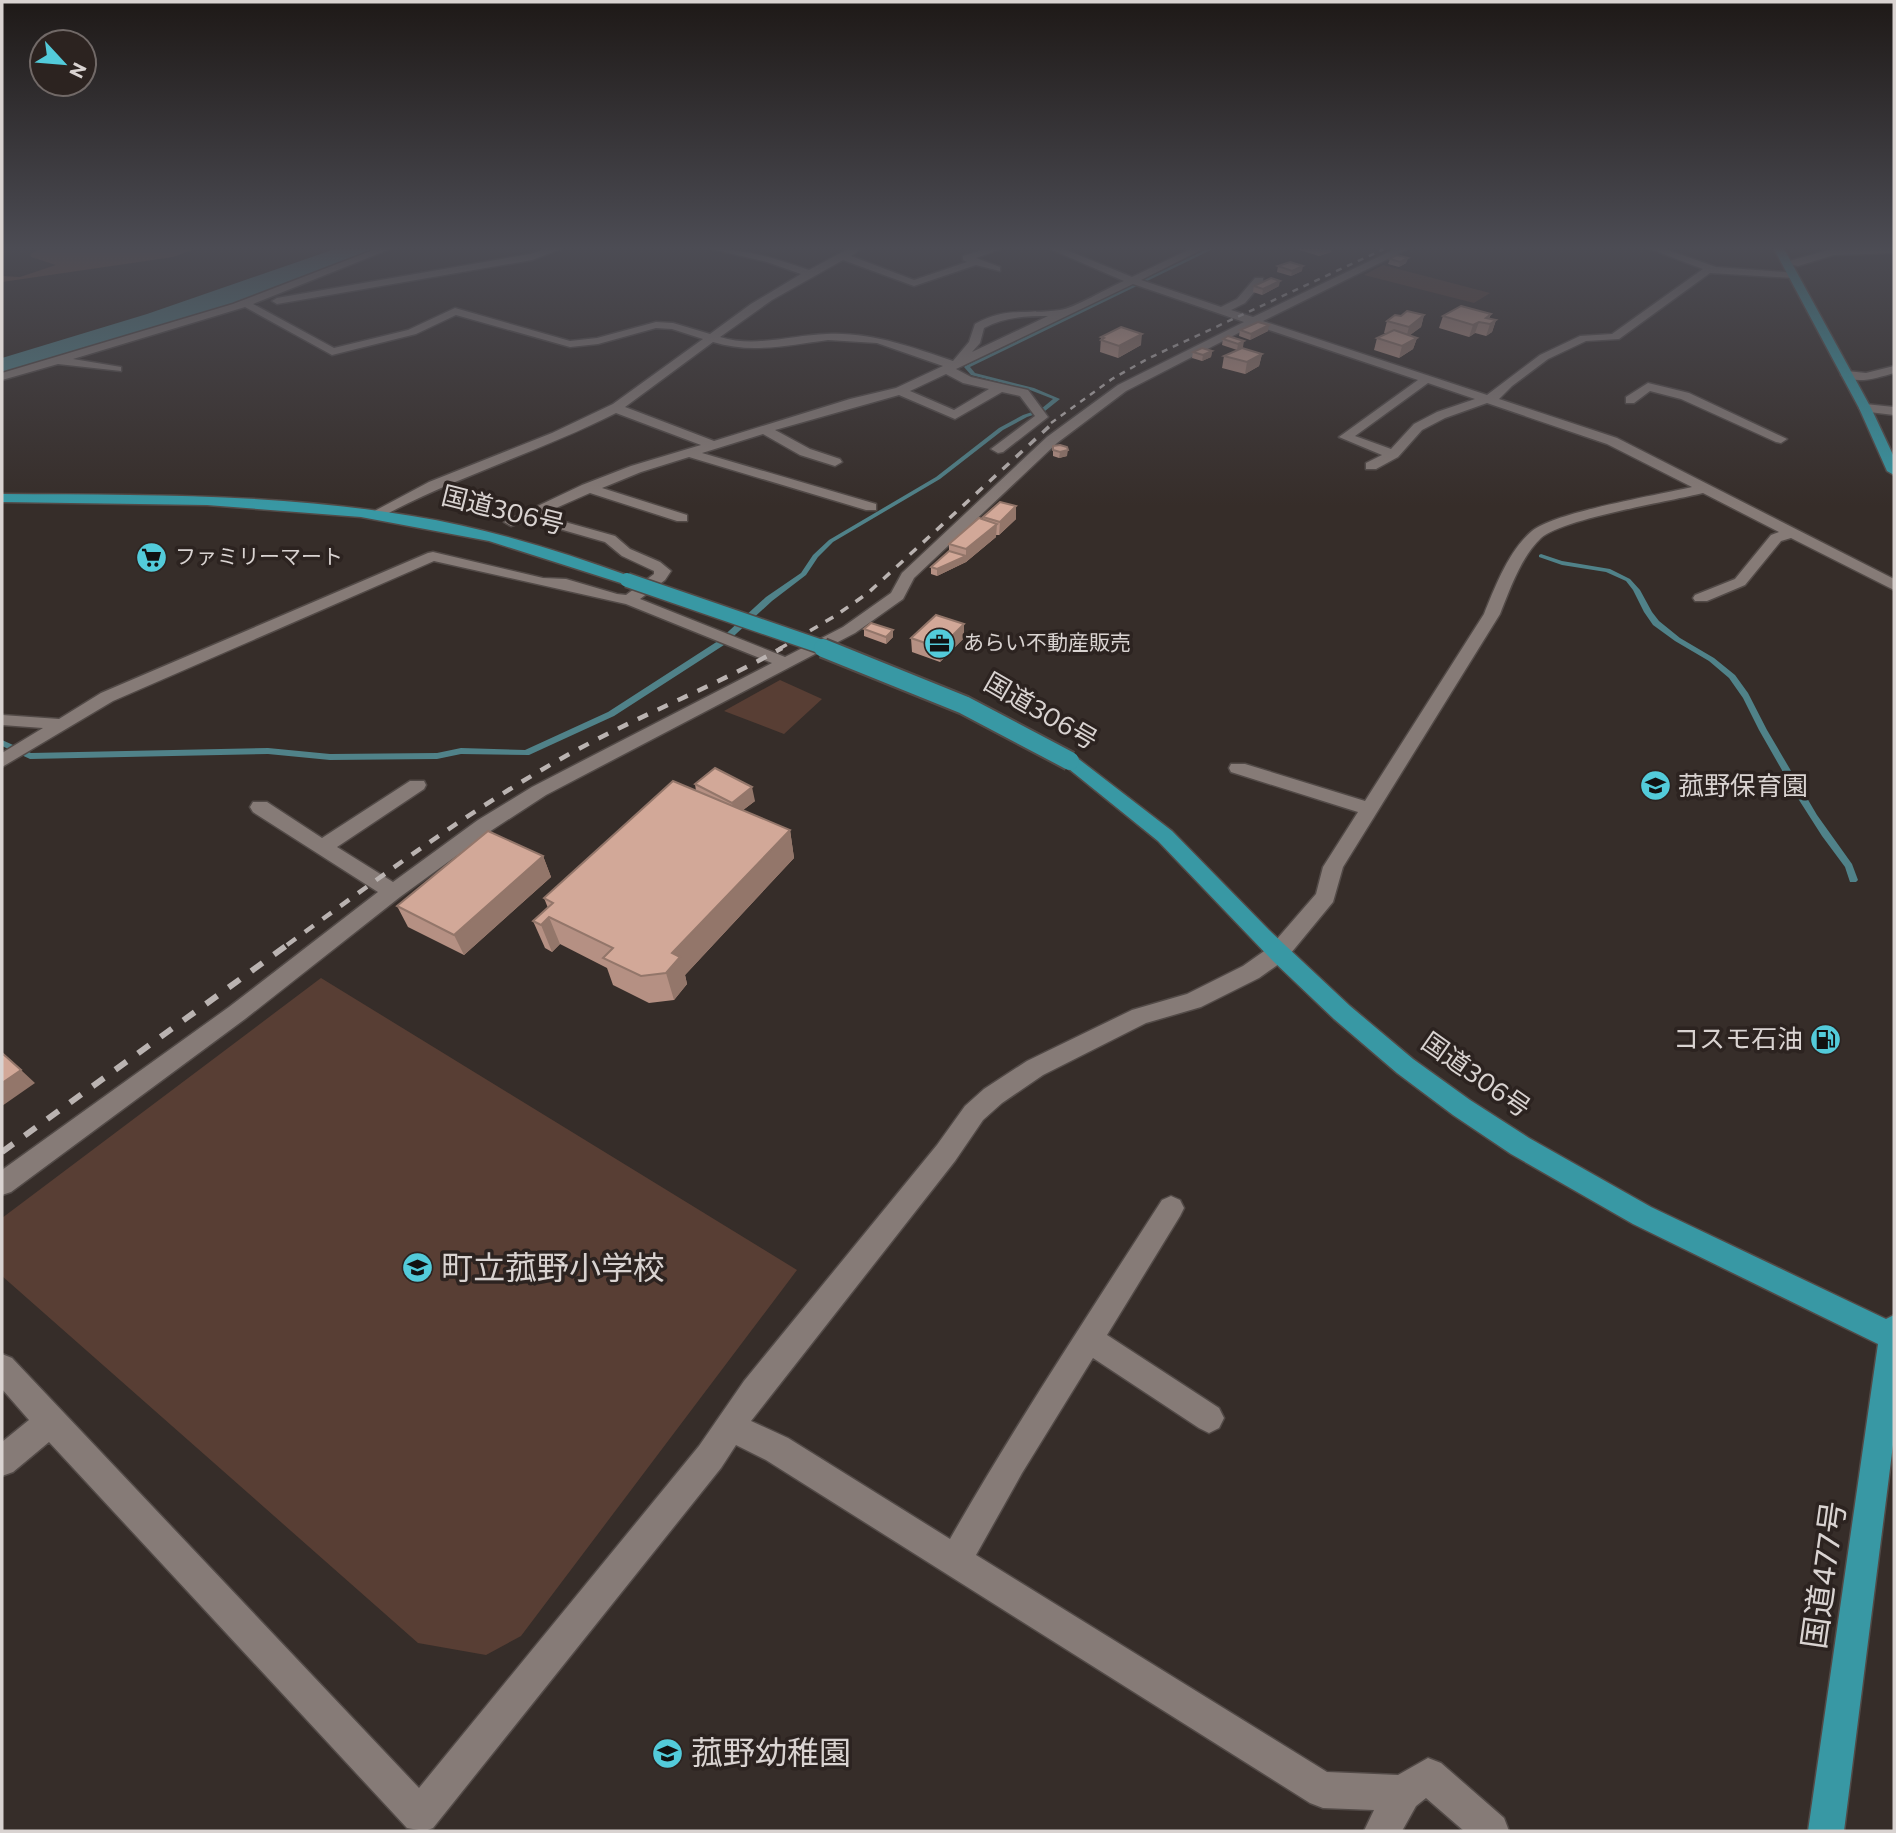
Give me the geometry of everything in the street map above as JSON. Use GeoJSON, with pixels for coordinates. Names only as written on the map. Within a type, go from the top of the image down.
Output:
{"type":"FeatureCollection","features":[{"type":"Feature","properties":{"kind":"highway"},"geometry":{"type":"LineString","coordinates":[[1825,335],[1865,408],[1894,471]]}},
{"type":"Feature","properties":{"kind":"highway","name":"国道306号"},"geometry":{"type":"LineString","coordinates":[[2,498],[238,502],[374,514],[451,527],[512,542],[627,580],[931,690],[1026,734],[1070,761],[1165,836],[1278,953],[1405,1066],[1482,1121],[1570,1175],[1663,1227],[1894,1335]]}},
{"type":"Feature","properties":{"kind":"highway","name":"国道477号"},"geometry":{"type":"LineString","coordinates":[[1826,1831],[1894,1335]]}},
{"type":"Feature","properties":{"kind":"street"},"geometry":{"type":"LineString","coordinates":[[2,377],[49,360],[138,335]]}},
{"type":"Feature","properties":{"kind":"street"},"geometry":{"type":"LineString","coordinates":[[301,335],[332,352],[402,335]]}},
{"type":"Feature","properties":{"kind":"street"},"geometry":{"type":"LineString","coordinates":[[537,335],[570,344],[598,341],[621,335]]}},
{"type":"Feature","properties":{"kind":"street"},"geometry":{"type":"LineString","coordinates":[[698,335],[751,346],[828,337],[878,340],[952,368],[967,380],[1024,393],[1037,412],[998,449]]}},
{"type":"Feature","properties":{"kind":"street"},"geometry":{"type":"LineString","coordinates":[[374,514],[408,495],[562,433],[615,408],[662,377],[717,335]]}},
{"type":"Feature","properties":{"kind":"street"},"geometry":{"type":"LineString","coordinates":[[952,368],[974,343],[976,335]]}},
{"type":"Feature","properties":{"kind":"street"},"geometry":{"type":"LineString","coordinates":[[511,522],[636,469],[900,391],[1020,335]]}},
{"type":"Feature","properties":{"kind":"street"},"geometry":{"type":"LineString","coordinates":[[2,1184],[225,1022],[393,892],[485,825],[539,792],[849,630],[898,596],[906,576],[1052,440],[1122,388],[1228,335]]}},
{"type":"Feature","properties":{"kind":"street"},"geometry":{"type":"LineString","coordinates":[[1290,335],[1612,441],[1894,585]]}},
{"type":"Feature","properties":{"kind":"street"},"geometry":{"type":"LineString","coordinates":[[1371,466],[1393,454],[1418,427],[1441,415],[1488,400],[1544,357],[1584,338],[1615,337],[1618,335]]}},
{"type":"Feature","properties":{"kind":"street"},"geometry":{"type":"LineString","coordinates":[[49,360],[117,369]]}},
{"type":"Feature","properties":{"kind":"street"},"geometry":{"type":"LineString","coordinates":[[1847,375],[1866,377],[1894,370]]}},
{"type":"Feature","properties":{"kind":"street"},"geometry":{"type":"LineString","coordinates":[[1393,454],[1345,437],[1426,380]]}},
{"type":"Feature","properties":{"kind":"street"},"geometry":{"type":"LineString","coordinates":[[1630,400],[1648,387],[1685,396],[1781,439]]}},
{"type":"Feature","properties":{"kind":"street"},"geometry":{"type":"LineString","coordinates":[[900,391],[954,415],[999,388]]}},
{"type":"Feature","properties":{"kind":"street"},"geometry":{"type":"LineString","coordinates":[[615,408],[715,446]]}},
{"type":"Feature","properties":{"kind":"street"},"geometry":{"type":"LineString","coordinates":[[1865,408],[1894,411]]}},
{"type":"Feature","properties":{"kind":"street"},"geometry":{"type":"LineString","coordinates":[[765,430],[805,452],[835,462]]}},
{"type":"Feature","properties":{"kind":"street"},"geometry":{"type":"LineString","coordinates":[[691,453],[871,506]]}},
{"type":"Feature","properties":{"kind":"street"},"geometry":{"type":"LineString","coordinates":[[587,488],[682,519]]}},
{"type":"Feature","properties":{"kind":"street"},"geometry":{"type":"LineString","coordinates":[[2,1368],[420,1815],[710,1457],[762,1380],[946,1153],[974,1113],[993,1096],[1035,1068],[1140,1016],[1193,1001],[1251,972],[1278,953],[1326,897],[1333,867],[1492,614],[1503,586],[1528,543],[1539,532],[1569,520],[1707,488]]}},
{"type":"Feature","properties":{"kind":"street"},"geometry":{"type":"LineString","coordinates":[[526,515],[610,539],[618,543],[625,552],[657,565],[663,571],[660,577],[629,600]]}},
{"type":"Feature","properties":{"kind":"street"},"geometry":{"type":"LineString","coordinates":[[1701,598],[1740,582],[1776,538],[1794,533]]}},
{"type":"Feature","properties":{"kind":"street"},"geometry":{"type":"LineString","coordinates":[[2,761],[58,724],[107,697],[433,556],[543,583],[566,584],[616,599],[629,600],[715,632],[788,664]]}},
{"type":"Feature","properties":{"kind":"street"},"geometry":{"type":"LineString","coordinates":[[2,720],[58,724]]}},
{"type":"Feature","properties":{"kind":"street"},"geometry":{"type":"LineString","coordinates":[[1238,768],[1370,809]]}},
{"type":"Feature","properties":{"kind":"street"},"geometry":{"type":"LineString","coordinates":[[321,848],[417,785]]}},
{"type":"Feature","properties":{"kind":"street"},"geometry":{"type":"LineString","coordinates":[[260,807],[393,892]]}},
{"type":"Feature","properties":{"kind":"street"},"geometry":{"type":"LineString","coordinates":[[955,1562],[1011,1462],[1171,1208]]}},
{"type":"Feature","properties":{"kind":"street"},"geometry":{"type":"LineString","coordinates":[[1087,1338],[1209,1418]]}},
{"type":"Feature","properties":{"kind":"street"},"geometry":{"type":"LineString","coordinates":[[2,1461],[50,1422]]}},
{"type":"Feature","properties":{"kind":"street"},"geometry":{"type":"LineString","coordinates":[[730,1427],[777,1449],[1323,1790],[1402,1793]]}},
{"type":"Feature","properties":{"kind":"street"},"geometry":{"type":"LineString","coordinates":[[1382,1831],[1402,1793],[1428,1776],[1491,1831]]}},
{"type":"Feature","properties":{"kind":"shaded area"},"geometry":{"type":"Polygon","coordinates":[[[780,680],[822,699],[784,734],[724,711],[780,680]]]}},
{"type":"Feature","properties":{"kind":"shaded area"},"geometry":{"type":"Polygon","coordinates":[[[321,978],[797,1270],[521,1636],[486,1655],[418,1643],[2,1276],[2,1218],[321,978]]]}},
{"type":"Feature","properties":{"kind":"building"},"geometry":{"type":"Polygon","coordinates":[[[1106,335],[1141,335],[1119,346],[1101,340],[1104,338],[1101,337],[1106,335]]]}},
{"type":"Feature","properties":{"kind":"building"},"geometry":{"type":"Polygon","coordinates":[[[1384,335],[1407,335],[1417,338],[1402,346],[1377,338],[1384,335]]]}},
{"type":"Feature","properties":{"kind":"building"},"geometry":{"type":"Polygon","coordinates":[[[1228,336],[1244,341],[1238,344],[1223,339],[1228,336]]]}},
{"type":"Feature","properties":{"kind":"building"},"geometry":{"type":"Polygon","coordinates":[[[1202,348],[1212,351],[1203,355],[1193,352],[1202,348]]]}},
{"type":"Feature","properties":{"kind":"building"},"geometry":{"type":"Polygon","coordinates":[[[1242,348],[1262,354],[1247,362],[1224,356],[1242,348]]]}},
{"type":"Feature","properties":{"kind":"building"},"geometry":{"type":"Polygon","coordinates":[[[1060,445],[1068,450],[1053,450],[1053,446],[1060,445]]]}},
{"type":"Feature","properties":{"kind":"building"},"geometry":{"type":"Polygon","coordinates":[[[1000,502],[1016,506],[1000,522],[983,517],[1000,502]]]}},
{"type":"Feature","properties":{"kind":"building"},"geometry":{"type":"Polygon","coordinates":[[[979,518],[997,524],[966,549],[949,544],[979,518]]]}},
{"type":"Feature","properties":{"kind":"building"},"geometry":{"type":"Polygon","coordinates":[[[949,551],[966,556],[937,569],[931,567],[949,551]]]}},
{"type":"Feature","properties":{"kind":"building"},"geometry":{"type":"Polygon","coordinates":[[[936,615],[964,624],[940,648],[911,638],[936,615]]]}},
{"type":"Feature","properties":{"kind":"building"},"geometry":{"type":"Polygon","coordinates":[[[871,623],[893,630],[886,637],[864,629],[871,623]]]}},
{"type":"Feature","properties":{"kind":"building"},"geometry":{"type":"Polygon","coordinates":[[[715,768],[752,787],[732,803],[695,784],[715,768]]]}},
{"type":"Feature","properties":{"kind":"building"},"geometry":{"type":"Polygon","coordinates":[[[673,781],[790,830],[672,953],[680,957],[666,973],[641,976],[603,958],[613,948],[549,917],[541,925],[533,921],[553,903],[544,898],[673,781]]]}},
{"type":"Feature","properties":{"kind":"building"},"geometry":{"type":"Polygon","coordinates":[[[488,831],[543,856],[454,935],[397,906],[488,831]]]}},
{"type":"Feature","properties":{"kind":"building"},"geometry":{"type":"Polygon","coordinates":[[[2,1053],[21,1070],[2,1083],[2,1053]]]}},
{"type":"Feature","properties":{"kind":"waterway"},"geometry":{"type":"LineString","coordinates":[[2,368],[111,335]]}},
{"type":"Feature","properties":{"kind":"waterway"},"geometry":{"type":"LineString","coordinates":[[2,743],[30,756],[268,751],[330,757],[437,756],[461,751],[526,753],[611,714],[721,643],[769,599],[804,574],[815,556],[831,541],[938,478],[1001,429],[1043,410],[1057,399],[1032,389],[973,374],[967,367],[1034,335]]}},
{"type":"Feature","properties":{"kind":"waterway"},"geometry":{"type":"LineString","coordinates":[[1541,556],[1551,561],[1608,570],[1628,580],[1656,623],[1732,677],[1744,693],[1814,817],[1849,866],[1853,880]]}},
{"type":"Feature","properties":{"kind":"railway"},"geometry":{"type":"LineString","coordinates":[[1051,423],[1112,379],[1200,335]]}},
{"type":"Feature","properties":{"kind":"railway"},"geometry":{"type":"LineString","coordinates":[[779,649],[868,593],[1054,422]]}},
{"type":"Feature","properties":{"kind":"railway"},"geometry":{"type":"LineString","coordinates":[[287,945],[423,847],[528,778],[591,742],[782,648]]}},
{"type":"Feature","properties":{"kind":"railway"},"geometry":{"type":"LineString","coordinates":[[2,1152],[290,943]]}},
{"type":"Feature","properties":{"kind":"place","name":"ファミリーマート"},"geometry":{"type":"Point","coordinates":[152,557]}},
{"type":"Feature","properties":{"kind":"place","name":"あらい不動産販売"},"geometry":{"type":"Point","coordinates":[940,643]}},
{"type":"Feature","properties":{"kind":"place","name":"菰野保育園"},"geometry":{"type":"Point","coordinates":[1655,786]}},
{"type":"Feature","properties":{"kind":"place","name":"コスモ石油"},"geometry":{"type":"Point","coordinates":[1826,1039]}},
{"type":"Feature","properties":{"kind":"place","name":"町立菰野小学校"},"geometry":{"type":"Point","coordinates":[418,1268]}},
{"type":"Feature","properties":{"kind":"place","name":"菰野幼稚園"},"geometry":{"type":"Point","coordinates":[668,1753]}}]}
